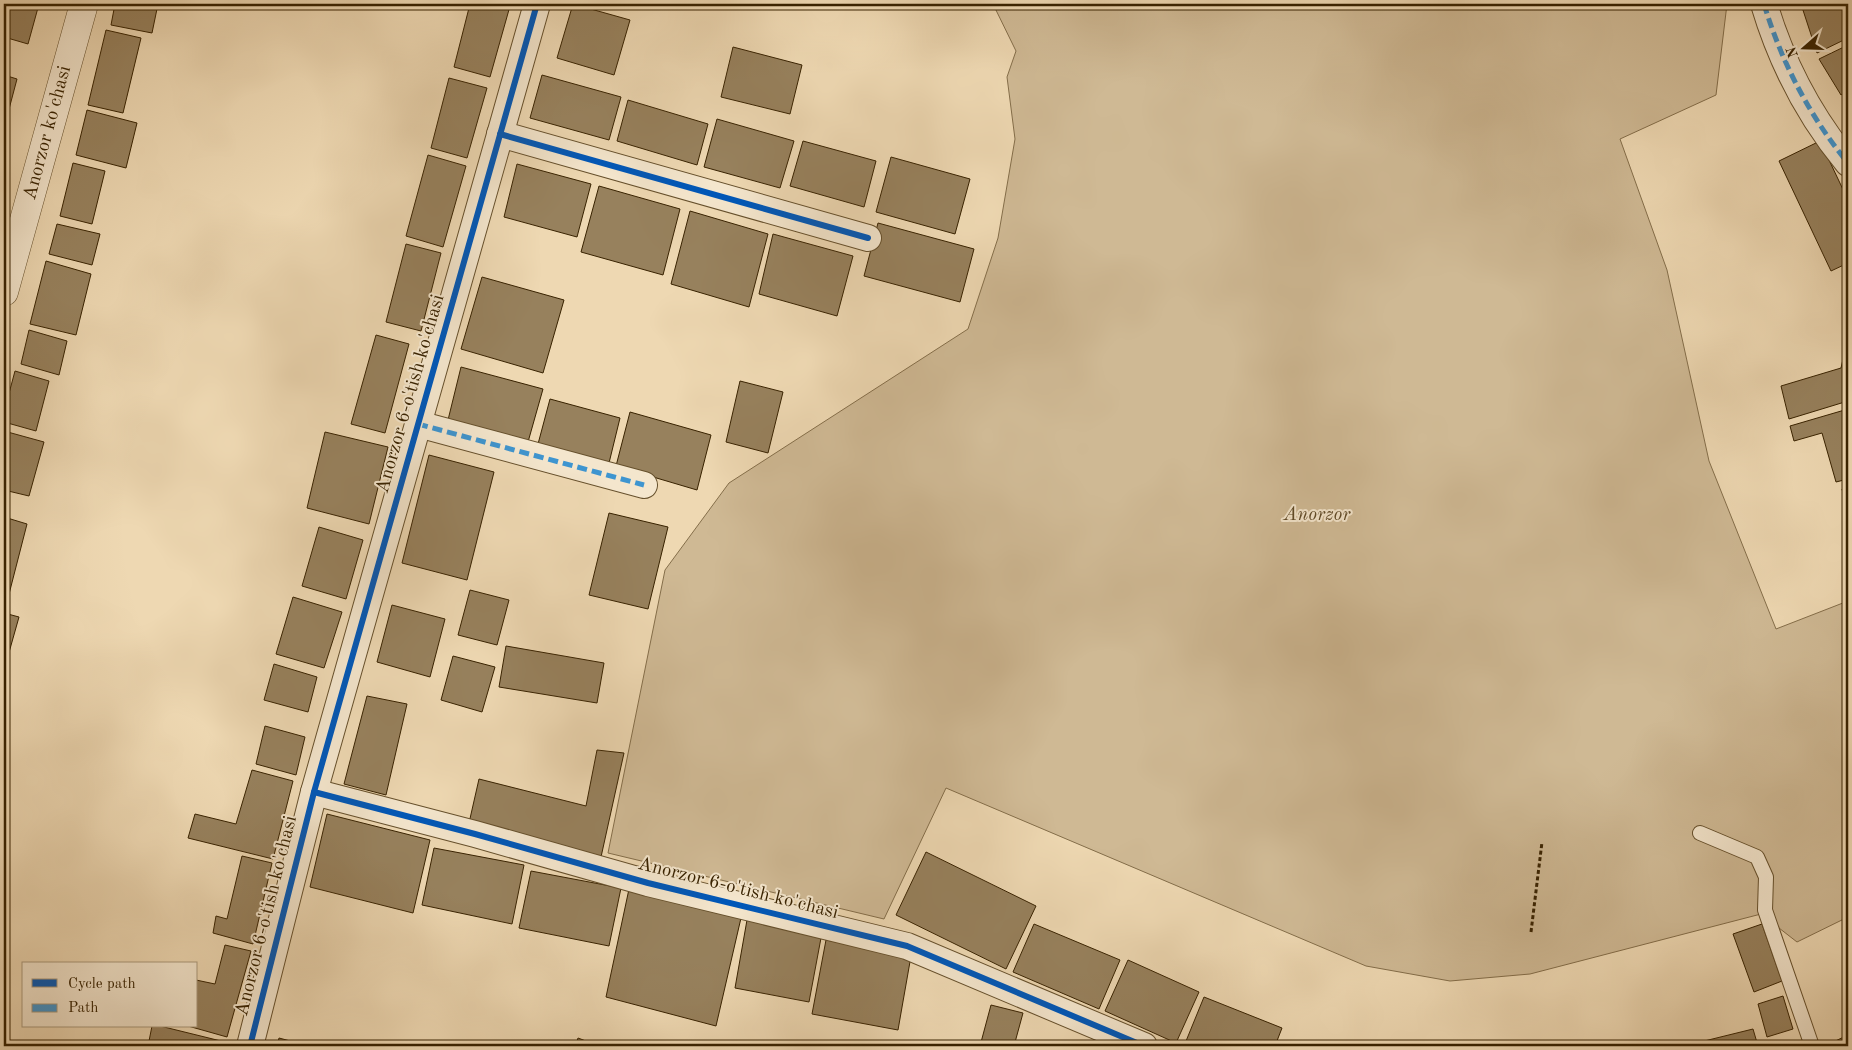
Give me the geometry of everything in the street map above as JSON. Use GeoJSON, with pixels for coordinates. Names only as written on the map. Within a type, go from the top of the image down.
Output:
{"type":"FeatureCollection","features":[{"type":"Feature","properties":{"kind":"street","name":"Anorzor ko'chasi"},"geometry":{"type":"LineString","coordinates":[[4,292],[84,4]]}},
{"type":"Feature","properties":{"kind":"street","name":"Anorzor 6-o'tish ko'chasi"},"geometry":{"type":"LineString","coordinates":[[250,1046],[314,792],[537,4]]}},
{"type":"Feature","properties":{"kind":"street"},"geometry":{"type":"LineString","coordinates":[[1764,4],[1774,38],[1797,86],[1848,163]]}},
{"type":"Feature","properties":{"kind":"street"},"geometry":{"type":"LineString","coordinates":[[500,134],[868,238]]}},
{"type":"Feature","properties":{"kind":"street"},"geometry":{"type":"LineString","coordinates":[[418,424],[644,485]]}},
{"type":"Feature","properties":{"kind":"street","name":"Anorzor 6-o'tish ko'chasi"},"geometry":{"type":"LineString","coordinates":[[314,792],[648,882],[907,946],[1144,1046]]}},
{"type":"Feature","properties":{"kind":"lane"},"geometry":{"type":"LineString","coordinates":[[1700,833],[1757,857],[1766,877],[1765,910],[1812,1046]]}},
{"type":"Feature","properties":{"kind":"path"},"geometry":{"type":"LineString","coordinates":[[1531,932],[1542,842]]}},
{"type":"Feature","properties":{"kind":"green space","name":"Anorzor"},"geometry":{"type":"Polygon","coordinates":[[[993,4],[1727,4],[1716,95],[1620,139],[1667,270],[1709,461],[1776,629],[1848,601],[1848,917],[1797,942],[1761,914],[1530,974],[1450,981],[1366,966],[946,788],[884,919],[608,853],[665,570],[729,483],[968,329],[998,238],[1015,139],[1007,77],[1016,51],[993,4]]]}},
{"type":"Feature","properties":{"kind":"building"},"geometry":{"type":"Polygon","coordinates":[[[4,4],[39,4],[28,44],[4,37],[4,4]]]}},
{"type":"Feature","properties":{"kind":"building"},"geometry":{"type":"Polygon","coordinates":[[[115,4],[158,4],[152,33],[111,25],[115,4]]]}},
{"type":"Feature","properties":{"kind":"building"},"geometry":{"type":"Polygon","coordinates":[[[470,4],[510,6],[490,77],[454,67],[470,4]]]}},
{"type":"Feature","properties":{"kind":"building"},"geometry":{"type":"Polygon","coordinates":[[[573,4],[630,20],[614,75],[557,58],[573,4]]]}},
{"type":"Feature","properties":{"kind":"building"},"geometry":{"type":"Polygon","coordinates":[[[1801,4],[1848,4],[1848,38],[1817,53],[1801,4]]]}},
{"type":"Feature","properties":{"kind":"building"},"geometry":{"type":"Polygon","coordinates":[[[106,30],[141,38],[123,113],[88,105],[106,30]]]}},
{"type":"Feature","properties":{"kind":"building"},"geometry":{"type":"Polygon","coordinates":[[[1848,45],[1848,90],[1841,95],[1819,59],[1848,45]]]}},
{"type":"Feature","properties":{"kind":"building"},"geometry":{"type":"Polygon","coordinates":[[[733,47],[802,65],[790,114],[721,97],[733,47]]]}},
{"type":"Feature","properties":{"kind":"building"},"geometry":{"type":"Polygon","coordinates":[[[4,75],[17,79],[4,128],[4,75]]]}},
{"type":"Feature","properties":{"kind":"building"},"geometry":{"type":"Polygon","coordinates":[[[542,75],[621,97],[609,140],[530,118],[542,75]]]}},
{"type":"Feature","properties":{"kind":"building"},"geometry":{"type":"Polygon","coordinates":[[[449,78],[487,88],[467,158],[431,148],[449,78]]]}},
{"type":"Feature","properties":{"kind":"building"},"geometry":{"type":"Polygon","coordinates":[[[628,100],[708,124],[697,165],[617,141],[628,100]]]}},
{"type":"Feature","properties":{"kind":"building"},"geometry":{"type":"Polygon","coordinates":[[[87,110],[137,123],[126,168],[76,155],[87,110]]]}},
{"type":"Feature","properties":{"kind":"building"},"geometry":{"type":"Polygon","coordinates":[[[717,119],[794,141],[780,188],[704,167],[717,119]]]}},
{"type":"Feature","properties":{"kind":"building"},"geometry":{"type":"Polygon","coordinates":[[[803,141],[876,161],[864,207],[790,186],[803,141]]]}},
{"type":"Feature","properties":{"kind":"building"},"geometry":{"type":"Polygon","coordinates":[[[1820,141],[1848,200],[1848,263],[1831,271],[1779,161],[1820,141]]]}},
{"type":"Feature","properties":{"kind":"building"},"geometry":{"type":"Polygon","coordinates":[[[428,155],[466,166],[443,247],[406,236],[428,155]]]}},
{"type":"Feature","properties":{"kind":"building"},"geometry":{"type":"Polygon","coordinates":[[[891,157],[970,179],[955,234],[876,212],[891,157]]]}},
{"type":"Feature","properties":{"kind":"building"},"geometry":{"type":"Polygon","coordinates":[[[73,163],[105,171],[92,224],[60,216],[73,163]]]}},
{"type":"Feature","properties":{"kind":"building"},"geometry":{"type":"Polygon","coordinates":[[[517,164],[591,184],[577,237],[504,217],[517,164]]]}},
{"type":"Feature","properties":{"kind":"building"},"geometry":{"type":"Polygon","coordinates":[[[599,186],[680,209],[663,275],[581,252],[599,186]]]}},
{"type":"Feature","properties":{"kind":"building"},"geometry":{"type":"Polygon","coordinates":[[[690,211],[768,234],[749,307],[671,284],[690,211]]]}},
{"type":"Feature","properties":{"kind":"building"},"geometry":{"type":"Polygon","coordinates":[[[878,223],[974,249],[960,302],[864,276],[878,223]]]}},
{"type":"Feature","properties":{"kind":"building"},"geometry":{"type":"Polygon","coordinates":[[[57,224],[100,234],[92,265],[49,254],[57,224]]]}},
{"type":"Feature","properties":{"kind":"building"},"geometry":{"type":"Polygon","coordinates":[[[773,234],[853,256],[837,316],[759,294],[773,234]]]}},
{"type":"Feature","properties":{"kind":"building"},"geometry":{"type":"Polygon","coordinates":[[[406,244],[441,253],[421,331],[386,322],[406,244]]]}},
{"type":"Feature","properties":{"kind":"building"},"geometry":{"type":"Polygon","coordinates":[[[46,261],[91,274],[76,335],[30,324],[46,261]]]}},
{"type":"Feature","properties":{"kind":"building"},"geometry":{"type":"Polygon","coordinates":[[[482,277],[564,300],[543,373],[461,349],[482,277]]]}},
{"type":"Feature","properties":{"kind":"building"},"geometry":{"type":"Polygon","coordinates":[[[29,330],[67,341],[59,375],[21,364],[29,330]]]}},
{"type":"Feature","properties":{"kind":"building"},"geometry":{"type":"Polygon","coordinates":[[[376,335],[409,344],[385,433],[351,424],[376,335]]]}},
{"type":"Feature","properties":{"kind":"building"},"geometry":{"type":"Polygon","coordinates":[[[1848,337],[1848,401],[1789,419],[1781,386],[1841,368],[1848,337]]]}},
{"type":"Feature","properties":{"kind":"building"},"geometry":{"type":"Polygon","coordinates":[[[461,367],[543,389],[528,442],[448,420],[461,367]]]}},
{"type":"Feature","properties":{"kind":"building"},"geometry":{"type":"Polygon","coordinates":[[[15,371],[49,381],[36,431],[4,422],[4,412],[15,371]]]}},
{"type":"Feature","properties":{"kind":"building"},"geometry":{"type":"Polygon","coordinates":[[[740,381],[783,392],[768,453],[726,442],[740,381]]]}},
{"type":"Feature","properties":{"kind":"building"},"geometry":{"type":"Polygon","coordinates":[[[550,399],[620,418],[609,463],[538,444],[550,399]]]}},
{"type":"Feature","properties":{"kind":"building"},"geometry":{"type":"Polygon","coordinates":[[[1848,409],[1848,479],[1836,482],[1822,433],[1794,441],[1790,426],[1848,409]]]}},
{"type":"Feature","properties":{"kind":"building"},"geometry":{"type":"Polygon","coordinates":[[[630,412],[711,435],[697,490],[616,466],[630,412]]]}},
{"type":"Feature","properties":{"kind":"building"},"geometry":{"type":"Polygon","coordinates":[[[4,431],[44,442],[29,496],[4,490],[4,431]]]}},
{"type":"Feature","properties":{"kind":"building"},"geometry":{"type":"Polygon","coordinates":[[[325,432],[388,447],[369,524],[307,508],[325,432]]]}},
{"type":"Feature","properties":{"kind":"building"},"geometry":{"type":"Polygon","coordinates":[[[429,455],[494,472],[467,580],[402,563],[429,455]]]}},
{"type":"Feature","properties":{"kind":"building"},"geometry":{"type":"Polygon","coordinates":[[[1848,487],[1848,513],[1842,489],[1848,487]]]}},
{"type":"Feature","properties":{"kind":"building"},"geometry":{"type":"Polygon","coordinates":[[[609,513],[668,527],[648,609],[589,595],[609,513]]]}},
{"type":"Feature","properties":{"kind":"building"},"geometry":{"type":"Polygon","coordinates":[[[4,517],[27,524],[8,598],[4,597],[4,517]]]}},
{"type":"Feature","properties":{"kind":"building"},"geometry":{"type":"Polygon","coordinates":[[[319,527],[363,540],[346,599],[302,586],[319,527]]]}},
{"type":"Feature","properties":{"kind":"building"},"geometry":{"type":"Polygon","coordinates":[[[470,590],[509,600],[497,645],[458,635],[470,590]]]}},
{"type":"Feature","properties":{"kind":"building"},"geometry":{"type":"Polygon","coordinates":[[[293,597],[342,612],[324,668],[276,654],[293,597]]]}},
{"type":"Feature","properties":{"kind":"building"},"geometry":{"type":"Polygon","coordinates":[[[392,605],[445,619],[430,677],[377,662],[392,605]]]}},
{"type":"Feature","properties":{"kind":"building"},"geometry":{"type":"Polygon","coordinates":[[[4,613],[19,617],[8,656],[4,655],[4,613]]]}},
{"type":"Feature","properties":{"kind":"building"},"geometry":{"type":"Polygon","coordinates":[[[506,646],[604,663],[597,703],[499,687],[506,646]]]}},
{"type":"Feature","properties":{"kind":"building"},"geometry":{"type":"Polygon","coordinates":[[[453,656],[495,667],[482,712],[441,700],[453,656]]]}},
{"type":"Feature","properties":{"kind":"building"},"geometry":{"type":"Polygon","coordinates":[[[4,660],[9,662],[4,683],[4,660]]]}},
{"type":"Feature","properties":{"kind":"building"},"geometry":{"type":"Polygon","coordinates":[[[274,664],[317,677],[308,712],[264,700],[274,664]]]}},
{"type":"Feature","properties":{"kind":"building"},"geometry":{"type":"Polygon","coordinates":[[[367,696],[407,704],[386,795],[344,784],[367,696]]]}},
{"type":"Feature","properties":{"kind":"building"},"geometry":{"type":"Polygon","coordinates":[[[265,726],[305,737],[296,775],[256,764],[265,726]]]}},
{"type":"Feature","properties":{"kind":"building"},"geometry":{"type":"Polygon","coordinates":[[[597,750],[624,753],[601,857],[469,823],[479,779],[586,806],[597,750]]]}},
{"type":"Feature","properties":{"kind":"building"},"geometry":{"type":"Polygon","coordinates":[[[252,770],[293,781],[273,859],[188,838],[195,814],[236,824],[252,770]]]}},
{"type":"Feature","properties":{"kind":"building"},"geometry":{"type":"Polygon","coordinates":[[[327,814],[430,840],[413,913],[310,887],[327,814]]]}},
{"type":"Feature","properties":{"kind":"building"},"geometry":{"type":"Polygon","coordinates":[[[434,848],[524,865],[512,924],[422,905],[434,848]]]}},
{"type":"Feature","properties":{"kind":"building"},"geometry":{"type":"Polygon","coordinates":[[[926,852],[1036,906],[1006,969],[896,915],[926,852]]]}},
{"type":"Feature","properties":{"kind":"building"},"geometry":{"type":"Polygon","coordinates":[[[242,856],[272,863],[253,944],[213,933],[216,916],[227,919],[242,856]]]}},
{"type":"Feature","properties":{"kind":"building"},"geometry":{"type":"Polygon","coordinates":[[[531,871],[621,888],[609,946],[519,928],[531,871]]]}},
{"type":"Feature","properties":{"kind":"building"},"geometry":{"type":"Polygon","coordinates":[[[629,889],[741,918],[716,1026],[606,997],[629,889]]]}},
{"type":"Feature","properties":{"kind":"building"},"geometry":{"type":"Polygon","coordinates":[[[747,920],[821,938],[809,1002],[735,988],[747,920]]]}},
{"type":"Feature","properties":{"kind":"building"},"geometry":{"type":"Polygon","coordinates":[[[1034,924],[1120,960],[1099,1009],[1013,972],[1034,924]]]}},
{"type":"Feature","properties":{"kind":"building"},"geometry":{"type":"Polygon","coordinates":[[[1762,924],[1782,981],[1754,992],[1733,934],[1762,924]]]}},
{"type":"Feature","properties":{"kind":"building"},"geometry":{"type":"Polygon","coordinates":[[[826,940],[911,956],[898,1030],[812,1014],[826,940]]]}},
{"type":"Feature","properties":{"kind":"building"},"geometry":{"type":"Polygon","coordinates":[[[225,945],[251,951],[227,1037],[195,1028],[198,1028],[198,980],[215,984],[225,945]]]}},
{"type":"Feature","properties":{"kind":"building"},"geometry":{"type":"Polygon","coordinates":[[[1128,960],[1199,992],[1176,1043],[1105,1011],[1128,960]]]}},
{"type":"Feature","properties":{"kind":"building"},"geometry":{"type":"Polygon","coordinates":[[[1783,996],[1793,1029],[1767,1037],[1758,1004],[1783,996]]]}},
{"type":"Feature","properties":{"kind":"building"},"geometry":{"type":"Polygon","coordinates":[[[1204,997],[1282,1028],[1275,1046],[1184,1046],[1204,997]]]}},
{"type":"Feature","properties":{"kind":"building"},"geometry":{"type":"Polygon","coordinates":[[[991,1005],[1023,1013],[1014,1046],[980,1046],[991,1005]]]}},
{"type":"Feature","properties":{"kind":"building"},"geometry":{"type":"Polygon","coordinates":[[[152,1028],[168,1028],[225,1042],[224,1046],[148,1046],[152,1028]]]}},
{"type":"Feature","properties":{"kind":"building"},"geometry":{"type":"Polygon","coordinates":[[[1753,1029],[1758,1046],[1684,1046],[1753,1029]]]}},
{"type":"Feature","properties":{"kind":"building"},"geometry":{"type":"Polygon","coordinates":[[[1848,1035],[1848,1046],[1830,1046],[1829,1044],[1848,1035]]]}},
{"type":"Feature","properties":{"kind":"building"},"geometry":{"type":"Polygon","coordinates":[[[279,1038],[309,1046],[277,1046],[279,1038]]]}},
{"type":"Feature","properties":{"kind":"building"},"geometry":{"type":"Polygon","coordinates":[[[578,1038],[599,1046],[575,1046],[578,1038]]]}},
{"type":"Feature","properties":{"kind":"marked path"},"geometry":{"type":"LineString","coordinates":[[1764,4],[1779,46],[1798,88],[1821,127],[1848,163]]}},
{"type":"Feature","properties":{"kind":"marked path"},"geometry":{"type":"LineString","coordinates":[[418,424],[644,485]]}},
{"type":"Feature","properties":{"kind":"cycle path"},"geometry":{"type":"LineString","coordinates":[[250,1046],[314,792],[537,4]]}},
{"type":"Feature","properties":{"kind":"cycle path"},"geometry":{"type":"LineString","coordinates":[[500,134],[868,238]]}},
{"type":"Feature","properties":{"kind":"cycle path"},"geometry":{"type":"LineString","coordinates":[[314,792],[475,834],[648,883],[907,946],[1144,1046]]}}]}
